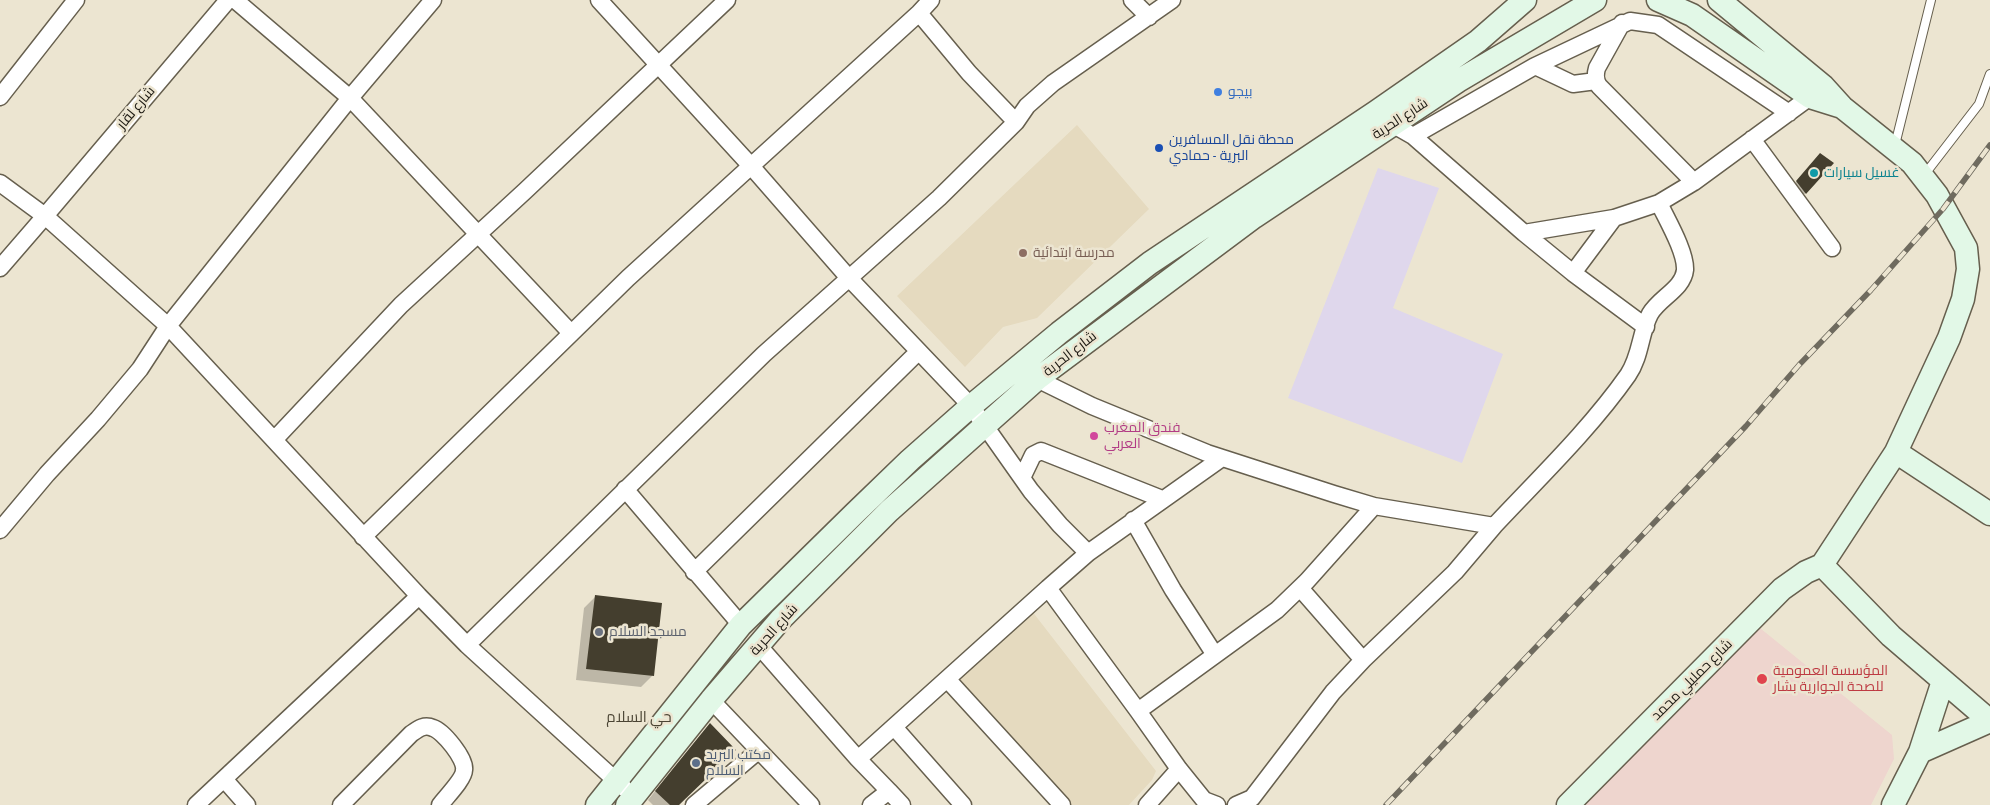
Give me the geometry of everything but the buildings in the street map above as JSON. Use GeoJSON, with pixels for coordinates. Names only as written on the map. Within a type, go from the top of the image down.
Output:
{"type":"FeatureCollection","features":[{"type":"Feature","properties":{"kind":"main road","name":"شارع الحرية"},"geometry":{"type":"LineString","coordinates":[[596,805],[741,625],[889,480],[972,406],[1059,333],[1150,263],[1470,46],[1524,0]]}},
{"type":"Feature","properties":{"kind":"main road","name":"شارع الحرية"},"geometry":{"type":"LineString","coordinates":[[630,801],[710,700],[782,619],[890,512],[1037,379],[1254,217],[1458,81],[1595,0]]}},
{"type":"Feature","properties":{"kind":"main road"},"geometry":{"type":"LineString","coordinates":[[1658,0],[1692,16],[1810,97],[1842,108]]}},
{"type":"Feature","properties":{"kind":"main road"},"geometry":{"type":"LineString","coordinates":[[1727,5],[1823,86],[1842,108],[1895,147],[1912,163],[1937,195],[1966,248],[1968,269],[1963,299],[1949,338],[1896,452],[1822,565],[1891,636],[1990,721],[1920,752]]}},
{"type":"Feature","properties":{"kind":"main road"},"geometry":{"type":"LineString","coordinates":[[1896,452],[1990,514]]}},
{"type":"Feature","properties":{"kind":"main road","name":"شارع حمليلي محمد"},"geometry":{"type":"LineString","coordinates":[[1568,805],[1782,589],[1806,572],[1822,565]]}},
{"type":"Feature","properties":{"kind":"main road"},"geometry":{"type":"LineString","coordinates":[[1893,805],[1920,752],[1943,681]]}},
{"type":"Feature","properties":{"kind":"street"},"geometry":{"type":"LineString","coordinates":[[0,98],[76,0]]}},
{"type":"Feature","properties":{"kind":"street","name":"شارع لقار"},"geometry":{"type":"LineString","coordinates":[[0,268],[228,0]]}},
{"type":"Feature","properties":{"kind":"street"},"geometry":{"type":"LineString","coordinates":[[235,0],[350,98],[570,333]]}},
{"type":"Feature","properties":{"kind":"street"},"geometry":{"type":"LineString","coordinates":[[0,530],[140,369],[168,326],[350,98],[433,0]]}},
{"type":"Feature","properties":{"kind":"street"},"geometry":{"type":"LineString","coordinates":[[599,0],[751,166],[848,277],[918,352],[972,406],[1022,478],[1060,525],[1088,553]]}},
{"type":"Feature","properties":{"kind":"street"},"geometry":{"type":"LineString","coordinates":[[274,440],[401,305],[660,65],[727,0]]}},
{"type":"Feature","properties":{"kind":"street"},"geometry":{"type":"LineString","coordinates":[[363,536],[570,333],[931,0]]}},
{"type":"Feature","properties":{"kind":"street"},"geometry":{"type":"LineString","coordinates":[[1132,0],[1150,16]]}},
{"type":"Feature","properties":{"kind":"street"},"geometry":{"type":"LineString","coordinates":[[467,645],[764,354],[938,198],[1016,122],[1026,106],[1054,83],[1172,0]]}},
{"type":"Feature","properties":{"kind":"street"},"geometry":{"type":"LineString","coordinates":[[919,13],[969,73],[1016,122]]}},
{"type":"Feature","properties":{"kind":"street"},"geometry":{"type":"LineString","coordinates":[[1413,136],[1535,66],[1622,23],[1630,21],[1658,25],[1789,113]]}},
{"type":"Feature","properties":{"kind":"street"},"geometry":{"type":"LineString","coordinates":[[1622,23],[1596,68],[1596,81],[1694,182]]}},
{"type":"Feature","properties":{"kind":"street"},"geometry":{"type":"LineString","coordinates":[[1535,66],[1573,84],[1596,81]]}},
{"type":"Feature","properties":{"kind":"street"},"geometry":{"type":"LineString","coordinates":[[1524,233],[1614,218],[1659,203],[1694,182],[1810,97]]}},
{"type":"Feature","properties":{"kind":"street"},"geometry":{"type":"LineString","coordinates":[[1392,124],[1413,136],[1524,233],[1573,273],[1646,327]]}},
{"type":"Feature","properties":{"kind":"street"},"geometry":{"type":"LineString","coordinates":[[1752,139],[1832,248]]}},
{"type":"Feature","properties":{"kind":"street"},"geometry":{"type":"LineString","coordinates":[[0,183],[46,216],[168,326],[418,596],[467,645],[616,780],[630,801]]}},
{"type":"Feature","properties":{"kind":"street"},"geometry":{"type":"LineString","coordinates":[[1236,805],[1252,798],[1263,786],[1333,692],[1363,660],[1455,572],[1494,526],[1585,428],[1629,374],[1638,358],[1650,314],[1683,280],[1685,271],[1683,256],[1659,203]]}},
{"type":"Feature","properties":{"kind":"street"},"geometry":{"type":"LineString","coordinates":[[1573,273],[1614,218]]}},
{"type":"Feature","properties":{"kind":"street"},"geometry":{"type":"LineString","coordinates":[[694,572],[918,352]]}},
{"type":"Feature","properties":{"kind":"street"},"geometry":{"type":"LineString","coordinates":[[1037,379],[1092,406],[1222,458],[1374,506],[1494,526]]}},
{"type":"Feature","properties":{"kind":"street"},"geometry":{"type":"LineString","coordinates":[[1022,478],[1032,455],[1041,452],[1162,499]]}},
{"type":"Feature","properties":{"kind":"street"},"geometry":{"type":"LineString","coordinates":[[858,759],[1088,553],[1222,458]]}},
{"type":"Feature","properties":{"kind":"street"},"geometry":{"type":"LineString","coordinates":[[625,489],[741,625]]}},
{"type":"Feature","properties":{"kind":"street"},"geometry":{"type":"LineString","coordinates":[[1138,711],[1277,610],[1300,588],[1374,506]]}},
{"type":"Feature","properties":{"kind":"street"},"geometry":{"type":"LineString","coordinates":[[1133,520],[1172,590],[1215,655]]}},
{"type":"Feature","properties":{"kind":"street"},"geometry":{"type":"LineString","coordinates":[[1048,588],[1179,769],[1204,800],[1217,805]]}},
{"type":"Feature","properties":{"kind":"street"},"geometry":{"type":"LineString","coordinates":[[1300,588],[1363,660]]}},
{"type":"Feature","properties":{"kind":"street"},"geometry":{"type":"LineString","coordinates":[[196,805],[418,596]]}},
{"type":"Feature","properties":{"kind":"street"},"geometry":{"type":"LineString","coordinates":[[759,646],[858,759],[902,805]]}},
{"type":"Feature","properties":{"kind":"street"},"geometry":{"type":"LineString","coordinates":[[947,679],[1062,805]]}},
{"type":"Feature","properties":{"kind":"street"},"geometry":{"type":"LineString","coordinates":[[710,700],[811,805]]}},
{"type":"Feature","properties":{"kind":"street"},"geometry":{"type":"LineString","coordinates":[[341,805],[411,734],[422,727],[433,728],[443,735],[464,763],[464,774],[440,805]]}},
{"type":"Feature","properties":{"kind":"street"},"geometry":{"type":"LineString","coordinates":[[894,727],[963,805]]}},
{"type":"Feature","properties":{"kind":"street"},"geometry":{"type":"LineString","coordinates":[[694,805],[758,751]]}},
{"type":"Feature","properties":{"kind":"street"},"geometry":{"type":"LineString","coordinates":[[1147,805],[1179,769]]}},
{"type":"Feature","properties":{"kind":"street"},"geometry":{"type":"LineString","coordinates":[[224,779],[247,805]]}},
{"type":"Feature","properties":{"kind":"street"},"geometry":{"type":"LineString","coordinates":[[871,805],[889,791]]}},
{"type":"Feature","properties":{"kind":"lane"},"geometry":{"type":"LineString","coordinates":[[1895,147],[1931,0]]}},
{"type":"Feature","properties":{"kind":"lane"},"geometry":{"type":"LineString","coordinates":[[1924,176],[1979,104],[1990,74]]}},
{"type":"Feature","properties":{"kind":"shaded area","name":"مدرسة ابتدائية"},"geometry":{"type":"Polygon","coordinates":[[[1077,125],[1149,209],[1037,318],[1003,327],[965,367],[897,296],[1077,125]]]}},
{"type":"Feature","properties":{"kind":"shaded area"},"geometry":{"type":"Polygon","coordinates":[[[1378,168],[1439,188],[1393,308],[1503,354],[1462,463],[1288,398],[1378,168]]]}},
{"type":"Feature","properties":{"kind":"shaded area"},"geometry":{"type":"Polygon","coordinates":[[[1028,606],[1156,771],[1152,780],[1129,805],[1052,805],[939,685],[1028,606]]]}},
{"type":"Feature","properties":{"kind":"shaded area","name":"المؤسسة العمومية للصحة الجوارية بشار"},"geometry":{"type":"Polygon","coordinates":[[[1755,624],[1892,735],[1894,759],[1871,805],[1576,805],[1755,624]]]}},
{"type":"Feature","properties":{"kind":"railway"},"geometry":{"type":"LineString","coordinates":[[1386,805],[1746,426],[1799,365],[1871,290],[1943,209],[1990,145]]}},
{"type":"Feature","properties":{"kind":"place","name":"بيجو"},"geometry":{"type":"Point","coordinates":[1218,92]}},
{"type":"Feature","properties":{"kind":"place","name":"محطة نقل المسافرين البرية - حمادي"},"geometry":{"type":"Point","coordinates":[1159,148]}},
{"type":"Feature","properties":{"kind":"place","name":"غسيل سيارات"},"geometry":{"type":"Point","coordinates":[1814,173]}},
{"type":"Feature","properties":{"kind":"place","name":"مدرسة ابتدائية"},"geometry":{"type":"Point","coordinates":[1023,253]}},
{"type":"Feature","properties":{"kind":"place","name":"فندق المغرب العربي"},"geometry":{"type":"Point","coordinates":[1094,436]}},
{"type":"Feature","properties":{"kind":"place","name":"مسجد السلام"},"geometry":{"type":"Point","coordinates":[599,632]}},
{"type":"Feature","properties":{"kind":"place","name":"المؤسسة العمومية للصحة الجوارية بشار"},"geometry":{"type":"Point","coordinates":[1762,679]}},
{"type":"Feature","properties":{"kind":"place","name":"مكتب البريد السلام"},"geometry":{"type":"Point","coordinates":[696,763]}},
{"type":"Feature","properties":{"kind":"district","name":"حي السلام"},"geometry":{"type":"Point","coordinates":[639,718]}}]}
